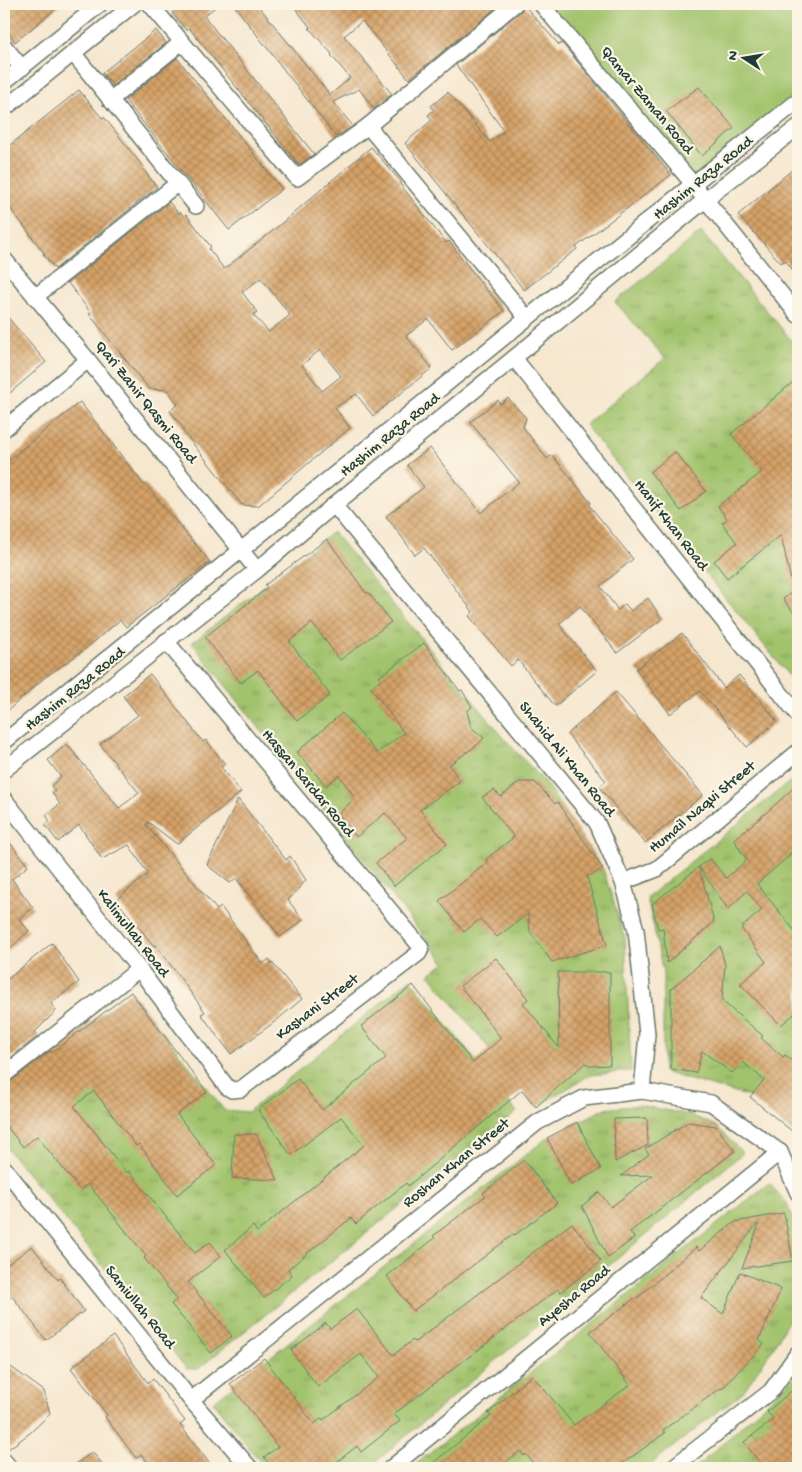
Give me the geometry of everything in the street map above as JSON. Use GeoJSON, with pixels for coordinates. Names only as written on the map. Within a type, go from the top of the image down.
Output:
{"type":"FeatureCollection","features":[{"type":"Feature","properties":{"kind":"street"},"geometry":{"type":"LineString","coordinates":[[4,82],[100,4]]}},
{"type":"Feature","properties":{"kind":"street"},"geometry":{"type":"LineString","coordinates":[[4,109],[134,4]]}},
{"type":"Feature","properties":{"kind":"street"},"geometry":{"type":"LineString","coordinates":[[150,4],[297,178],[368,126],[515,4]]}},
{"type":"Feature","properties":{"kind":"street","name":"Qamar Zaman Road"},"geometry":{"type":"LineString","coordinates":[[541,4],[706,199],[798,315]]}},
{"type":"Feature","properties":{"kind":"street"},"geometry":{"type":"LineString","coordinates":[[110,100],[182,42]]}},
{"type":"Feature","properties":{"kind":"street"},"geometry":{"type":"LineString","coordinates":[[4,46],[22,68]]}},
{"type":"Feature","properties":{"kind":"street"},"geometry":{"type":"LineString","coordinates":[[73,54],[196,206]]}},
{"type":"Feature","properties":{"kind":"street","name":"Hashim Raza Road"},"geometry":{"type":"LineString","coordinates":[[4,742],[798,101]]}},
{"type":"Feature","properties":{"kind":"street"},"geometry":{"type":"LineString","coordinates":[[368,126],[527,318]]}},
{"type":"Feature","properties":{"kind":"street","name":"Hashim Raza Road"},"geometry":{"type":"LineString","coordinates":[[4,770],[257,570],[334,504],[706,199],[798,127]]}},
{"type":"Feature","properties":{"kind":"street"},"geometry":{"type":"LineString","coordinates":[[35,297],[178,183]]}},
{"type":"Feature","properties":{"kind":"street","name":"Qari Zahir Qasmi Road"},"geometry":{"type":"LineString","coordinates":[[4,259],[257,570]]}},
{"type":"Feature","properties":{"kind":"street","name":"Hanif Khan Road"},"geometry":{"type":"LineString","coordinates":[[514,358],[798,715]]}},
{"type":"Feature","properties":{"kind":"street"},"geometry":{"type":"LineString","coordinates":[[4,429],[88,360]]}},
{"type":"Feature","properties":{"kind":"street","name":"Shahid Ali Khan Road"},"geometry":{"type":"LineString","coordinates":[[334,504],[597,823],[623,882],[636,930],[647,1034],[642,1091]]}},
{"type":"Feature","properties":{"kind":"street","name":"Hassan Sardar Road"},"geometry":{"type":"LineString","coordinates":[[166,641],[422,949]]}},
{"type":"Feature","properties":{"kind":"street","name":"Humail Naqvi Street"},"geometry":{"type":"LineString","coordinates":[[623,882],[657,869],[798,752]]}},
{"type":"Feature","properties":{"kind":"street","name":"Kalimullah Road"},"geometry":{"type":"LineString","coordinates":[[4,799],[138,969],[227,1087],[232,1090]]}},
{"type":"Feature","properties":{"kind":"street","name":"Kashani Street"},"geometry":{"type":"LineString","coordinates":[[232,1090],[241,1089],[422,949]]}},
{"type":"Feature","properties":{"kind":"street"},"geometry":{"type":"LineString","coordinates":[[4,1075],[138,969]]}},
{"type":"Feature","properties":{"kind":"street","name":"Roshan Khan Street"},"geometry":{"type":"LineString","coordinates":[[191,1400],[538,1122],[584,1098],[642,1091],[711,1103],[780,1152]]}},
{"type":"Feature","properties":{"kind":"street"},"geometry":{"type":"LineString","coordinates":[[780,1152],[798,1193]]}},
{"type":"Feature","properties":{"kind":"street","name":"Ayesha Road"},"geometry":{"type":"LineString","coordinates":[[391,1468],[780,1152]]}},
{"type":"Feature","properties":{"kind":"street","name":"Samiullah Road"},"geometry":{"type":"LineString","coordinates":[[4,1168],[191,1400],[250,1468]]}},
{"type":"Feature","properties":{"kind":"street"},"geometry":{"type":"LineString","coordinates":[[672,1468],[771,1391],[798,1353]]}},
{"type":"Feature","properties":{"kind":"street"},"geometry":{"type":"LineString","coordinates":[[4,1460],[10,1468]]}},
{"type":"Feature","properties":{"kind":"green space"},"geometry":{"type":"Polygon","coordinates":[[[547,4],[798,4],[798,101],[691,181],[547,4]]]}},
{"type":"Feature","properties":{"kind":"green space"},"geometry":{"type":"Polygon","coordinates":[[[701,232],[798,348],[798,687],[585,425],[665,358],[615,302],[701,232]]]}},
{"type":"Feature","properties":{"kind":"green space"},"geometry":{"type":"Polygon","coordinates":[[[333,532],[510,745],[544,781],[603,869],[625,938],[631,1071],[590,1075],[536,1107],[429,974],[445,963],[192,643],[333,532]]]}},
{"type":"Feature","properties":{"kind":"green space"},"geometry":{"type":"Polygon","coordinates":[[[798,775],[798,1145],[793,1132],[750,1097],[663,1072],[663,972],[647,897],[798,775]]]}},
{"type":"Feature","properties":{"kind":"green space"},"geometry":{"type":"Polygon","coordinates":[[[410,979],[517,1112],[198,1369],[187,1369],[4,1145],[4,1089],[131,992],[224,1110],[248,1112],[410,979]]]}},
{"type":"Feature","properties":{"kind":"green space"},"geometry":{"type":"Polygon","coordinates":[[[639,1105],[690,1115],[716,1126],[743,1153],[368,1468],[265,1468],[213,1402],[547,1138],[604,1109],[639,1105]]]}},
{"type":"Feature","properties":{"kind":"green space"},"geometry":{"type":"Polygon","coordinates":[[[769,1183],[787,1203],[798,1237],[798,1282],[793,1312],[773,1348],[743,1392],[646,1468],[411,1468],[769,1183]]]}},
{"type":"Feature","properties":{"kind":"green space"},"geometry":{"type":"Polygon","coordinates":[[[798,1374],[798,1468],[694,1468],[701,1463],[798,1374]]]}},
{"type":"Feature","properties":{"kind":"building"},"geometry":{"type":"Polygon","coordinates":[[[4,4],[62,4],[15,42],[4,27],[4,4]]]}},
{"type":"Feature","properties":{"kind":"building"},"geometry":{"type":"Polygon","coordinates":[[[183,4],[219,4],[204,16],[314,154],[299,165],[189,28],[186,30],[172,13],[183,4]]]}},
{"type":"Feature","properties":{"kind":"building"},"geometry":{"type":"Polygon","coordinates":[[[233,4],[257,4],[330,95],[350,78],[292,4],[501,4],[409,79],[362,21],[344,36],[392,94],[374,109],[359,89],[333,102],[353,126],[336,137],[233,4]]]}},
{"type":"Feature","properties":{"kind":"building"},"geometry":{"type":"Polygon","coordinates":[[[524,5],[559,45],[562,43],[671,175],[576,247],[577,249],[524,290],[405,143],[432,120],[428,115],[434,110],[431,106],[448,92],[490,142],[504,131],[456,65],[521,11],[524,5]]]}},
{"type":"Feature","properties":{"kind":"building"},"geometry":{"type":"Polygon","coordinates":[[[156,30],[166,43],[113,86],[102,73],[156,30]]]}},
{"type":"Feature","properties":{"kind":"building"},"geometry":{"type":"Polygon","coordinates":[[[177,58],[282,189],[229,230],[125,100],[177,58]]]}},
{"type":"Feature","properties":{"kind":"building"},"geometry":{"type":"Polygon","coordinates":[[[699,87],[734,128],[702,156],[666,111],[699,87]]]}},
{"type":"Feature","properties":{"kind":"building"},"geometry":{"type":"Polygon","coordinates":[[[79,90],[102,118],[104,117],[157,187],[55,269],[4,200],[4,150],[79,90]]]}},
{"type":"Feature","properties":{"kind":"building"},"geometry":{"type":"Polygon","coordinates":[[[371,147],[401,182],[400,184],[446,243],[449,241],[504,311],[452,350],[428,319],[406,336],[432,368],[373,416],[356,394],[335,408],[350,428],[258,506],[242,505],[182,430],[184,429],[170,411],[178,404],[167,390],[149,389],[89,314],[91,313],[68,283],[169,202],[179,214],[180,212],[184,216],[186,214],[211,247],[209,249],[224,269],[269,234],[371,147]],[[261,278],[242,292],[257,312],[253,315],[269,332],[290,315],[261,278]],[[320,350],[302,365],[322,391],[341,376],[320,350]]]}},
{"type":"Feature","properties":{"kind":"building"},"geometry":{"type":"Polygon","coordinates":[[[798,165],[798,277],[785,260],[781,263],[738,215],[798,165]]]}},
{"type":"Feature","properties":{"kind":"building"},"geometry":{"type":"Polygon","coordinates":[[[4,313],[46,362],[4,398],[4,313]]]}},
{"type":"Feature","properties":{"kind":"building"},"geometry":{"type":"Polygon","coordinates":[[[798,378],[798,618],[783,599],[795,590],[793,590],[781,535],[727,578],[714,561],[737,543],[722,523],[727,519],[718,506],[762,472],[731,434],[798,378]]]}},
{"type":"Feature","properties":{"kind":"building"},"geometry":{"type":"Polygon","coordinates":[[[508,398],[526,418],[523,427],[547,459],[552,455],[591,503],[589,505],[633,559],[600,586],[618,610],[625,604],[631,611],[648,598],[662,619],[617,653],[580,606],[559,624],[597,671],[555,706],[518,660],[511,666],[469,616],[473,612],[424,548],[415,555],[386,516],[424,487],[407,465],[430,448],[481,513],[519,482],[470,422],[498,400],[500,404],[508,398]]]}},
{"type":"Feature","properties":{"kind":"building"},"geometry":{"type":"Polygon","coordinates":[[[80,402],[144,485],[210,562],[126,627],[120,620],[83,651],[44,678],[4,714],[4,464],[80,402]]]}},
{"type":"Feature","properties":{"kind":"building"},"geometry":{"type":"Polygon","coordinates":[[[675,452],[706,491],[681,511],[650,472],[675,452]]]}},
{"type":"Feature","properties":{"kind":"building"},"geometry":{"type":"Polygon","coordinates":[[[327,539],[366,593],[368,592],[391,622],[340,660],[312,623],[289,641],[330,695],[297,721],[258,670],[241,683],[205,637],[267,588],[265,585],[327,539]]]}},
{"type":"Feature","properties":{"kind":"building"},"geometry":{"type":"Polygon","coordinates":[[[682,633],[724,688],[739,675],[777,721],[747,747],[700,691],[670,714],[636,669],[682,633]]]}},
{"type":"Feature","properties":{"kind":"building"},"geometry":{"type":"Polygon","coordinates":[[[424,643],[460,691],[462,690],[472,707],[467,711],[471,727],[484,738],[449,765],[460,781],[420,810],[447,844],[394,886],[376,863],[407,838],[385,813],[356,837],[338,814],[355,798],[339,775],[326,786],[297,752],[342,713],[377,753],[404,733],[371,688],[381,680],[379,677],[424,643]]]}},
{"type":"Feature","properties":{"kind":"building"},"geometry":{"type":"Polygon","coordinates":[[[150,674],[203,742],[206,740],[225,764],[221,767],[241,792],[177,844],[148,822],[146,825],[217,910],[221,907],[263,964],[269,959],[302,999],[231,1054],[201,1014],[205,1012],[156,945],[154,946],[116,900],[148,874],[129,845],[102,859],[79,825],[58,842],[45,825],[50,821],[46,815],[60,804],[52,793],[55,791],[51,786],[61,777],[48,760],[67,744],[119,808],[139,793],[100,744],[138,715],[123,696],[150,674]]]}},
{"type":"Feature","properties":{"kind":"building"},"geometry":{"type":"Polygon","coordinates":[[[616,692],[703,795],[645,843],[599,787],[606,781],[567,734],[616,692]]]}},
{"type":"Feature","properties":{"kind":"building"},"geometry":{"type":"Polygon","coordinates":[[[519,782],[535,782],[555,804],[558,802],[603,869],[587,877],[607,945],[552,962],[530,932],[528,914],[497,937],[480,919],[464,932],[439,901],[488,862],[486,859],[514,837],[482,797],[494,790],[501,797],[519,782]]]}},
{"type":"Feature","properties":{"kind":"building"},"geometry":{"type":"Polygon","coordinates":[[[798,784],[798,846],[757,884],[798,935],[798,1011],[781,1025],[740,984],[766,962],[741,928],[762,910],[747,891],[728,909],[699,867],[714,922],[667,963],[663,928],[658,929],[652,904],[710,858],[726,878],[747,860],[734,839],[798,784]]]}},
{"type":"Feature","properties":{"kind":"building"},"geometry":{"type":"Polygon","coordinates":[[[238,799],[286,860],[290,856],[306,880],[288,900],[303,920],[280,937],[236,878],[230,883],[207,865],[238,799]]]}},
{"type":"Feature","properties":{"kind":"building"},"geometry":{"type":"Polygon","coordinates":[[[4,835],[28,866],[12,879],[33,908],[19,919],[29,931],[4,954],[4,835]]]}},
{"type":"Feature","properties":{"kind":"building"},"geometry":{"type":"Polygon","coordinates":[[[52,943],[79,982],[51,1003],[56,1011],[35,1032],[38,1036],[4,1063],[4,982],[52,943]]]}},
{"type":"Feature","properties":{"kind":"building"},"geometry":{"type":"Polygon","coordinates":[[[720,946],[725,965],[722,1001],[763,1036],[761,1038],[783,1057],[785,1055],[798,1066],[798,1126],[793,1132],[750,1097],[764,1080],[743,1062],[732,1073],[702,1051],[696,1073],[671,1069],[671,989],[720,946]]]}},
{"type":"Feature","properties":{"kind":"building"},"geometry":{"type":"Polygon","coordinates":[[[496,958],[528,999],[523,1003],[559,1048],[558,972],[610,972],[610,1065],[590,1066],[585,1063],[536,1107],[522,1090],[408,1186],[406,1183],[356,1224],[351,1218],[288,1269],[292,1275],[264,1298],[225,1250],[253,1226],[257,1232],[364,1145],[341,1117],[291,1155],[258,1110],[298,1079],[322,1110],[386,1058],[361,1026],[413,985],[473,1063],[501,1038],[460,986],[496,958]]]}},
{"type":"Feature","properties":{"kind":"building"},"geometry":{"type":"Polygon","coordinates":[[[131,992],[207,1092],[177,1114],[216,1165],[177,1195],[139,1144],[136,1146],[94,1091],[74,1106],[127,1173],[129,1171],[195,1253],[210,1242],[221,1256],[188,1282],[232,1336],[211,1353],[171,1304],[177,1299],[144,1258],[146,1256],[88,1184],[80,1190],[37,1136],[23,1147],[4,1123],[4,1084],[10,1082],[50,1051],[51,1053],[131,992]]]}},
{"type":"Feature","properties":{"kind":"building"},"geometry":{"type":"Polygon","coordinates":[[[647,1118],[648,1145],[615,1162],[614,1119],[647,1118]]]}},
{"type":"Feature","properties":{"kind":"building"},"geometry":{"type":"Polygon","coordinates":[[[577,1122],[601,1169],[571,1185],[547,1138],[577,1122]]]}},
{"type":"Feature","properties":{"kind":"building"},"geometry":{"type":"Polygon","coordinates":[[[688,1122],[716,1126],[735,1151],[630,1232],[634,1238],[608,1258],[582,1206],[599,1192],[611,1207],[653,1175],[621,1176],[649,1154],[645,1149],[688,1122]]]}},
{"type":"Feature","properties":{"kind":"building"},"geometry":{"type":"Polygon","coordinates":[[[234,1134],[256,1134],[278,1180],[232,1178],[234,1134]]]}},
{"type":"Feature","properties":{"kind":"building"},"geometry":{"type":"Polygon","coordinates":[[[524,1160],[557,1203],[413,1311],[387,1276],[435,1238],[433,1236],[485,1196],[483,1193],[524,1160]]]}},
{"type":"Feature","properties":{"kind":"building"},"geometry":{"type":"Polygon","coordinates":[[[784,1213],[793,1261],[742,1268],[759,1225],[757,1224],[701,1298],[723,1314],[740,1272],[781,1289],[759,1340],[764,1344],[722,1389],[663,1430],[665,1433],[616,1468],[537,1468],[526,1454],[524,1456],[520,1451],[499,1468],[427,1468],[491,1416],[488,1413],[532,1375],[574,1425],[630,1385],[590,1332],[636,1299],[696,1247],[699,1251],[735,1222],[784,1213]]]}},
{"type":"Feature","properties":{"kind":"building"},"geometry":{"type":"Polygon","coordinates":[[[572,1223],[601,1261],[561,1292],[558,1289],[394,1414],[400,1421],[361,1452],[357,1446],[329,1468],[272,1468],[264,1457],[278,1447],[230,1384],[264,1358],[314,1424],[322,1418],[323,1420],[379,1377],[361,1354],[318,1387],[291,1350],[326,1323],[330,1329],[357,1309],[393,1355],[413,1340],[415,1342],[572,1223]]]}},
{"type":"Feature","properties":{"kind":"building"},"geometry":{"type":"Polygon","coordinates":[[[32,1246],[58,1280],[60,1278],[84,1311],[46,1340],[12,1296],[4,1302],[4,1267],[32,1246]]]}},
{"type":"Feature","properties":{"kind":"building"},"geometry":{"type":"Polygon","coordinates":[[[113,1336],[148,1383],[153,1379],[185,1421],[180,1425],[213,1468],[152,1468],[142,1455],[136,1458],[105,1417],[107,1415],[71,1368],[113,1336]]]}},
{"type":"Feature","properties":{"kind":"building"},"geometry":{"type":"Polygon","coordinates":[[[4,1362],[44,1391],[50,1414],[30,1433],[4,1452],[4,1362]]]}},
{"type":"Feature","properties":{"kind":"building"},"geometry":{"type":"Polygon","coordinates":[[[798,1385],[798,1464],[793,1468],[764,1468],[744,1442],[774,1419],[767,1412],[798,1385]]]}},
{"type":"Feature","properties":{"kind":"building"},"geometry":{"type":"Polygon","coordinates":[[[92,1452],[106,1468],[71,1468],[92,1452]]]}}]}
